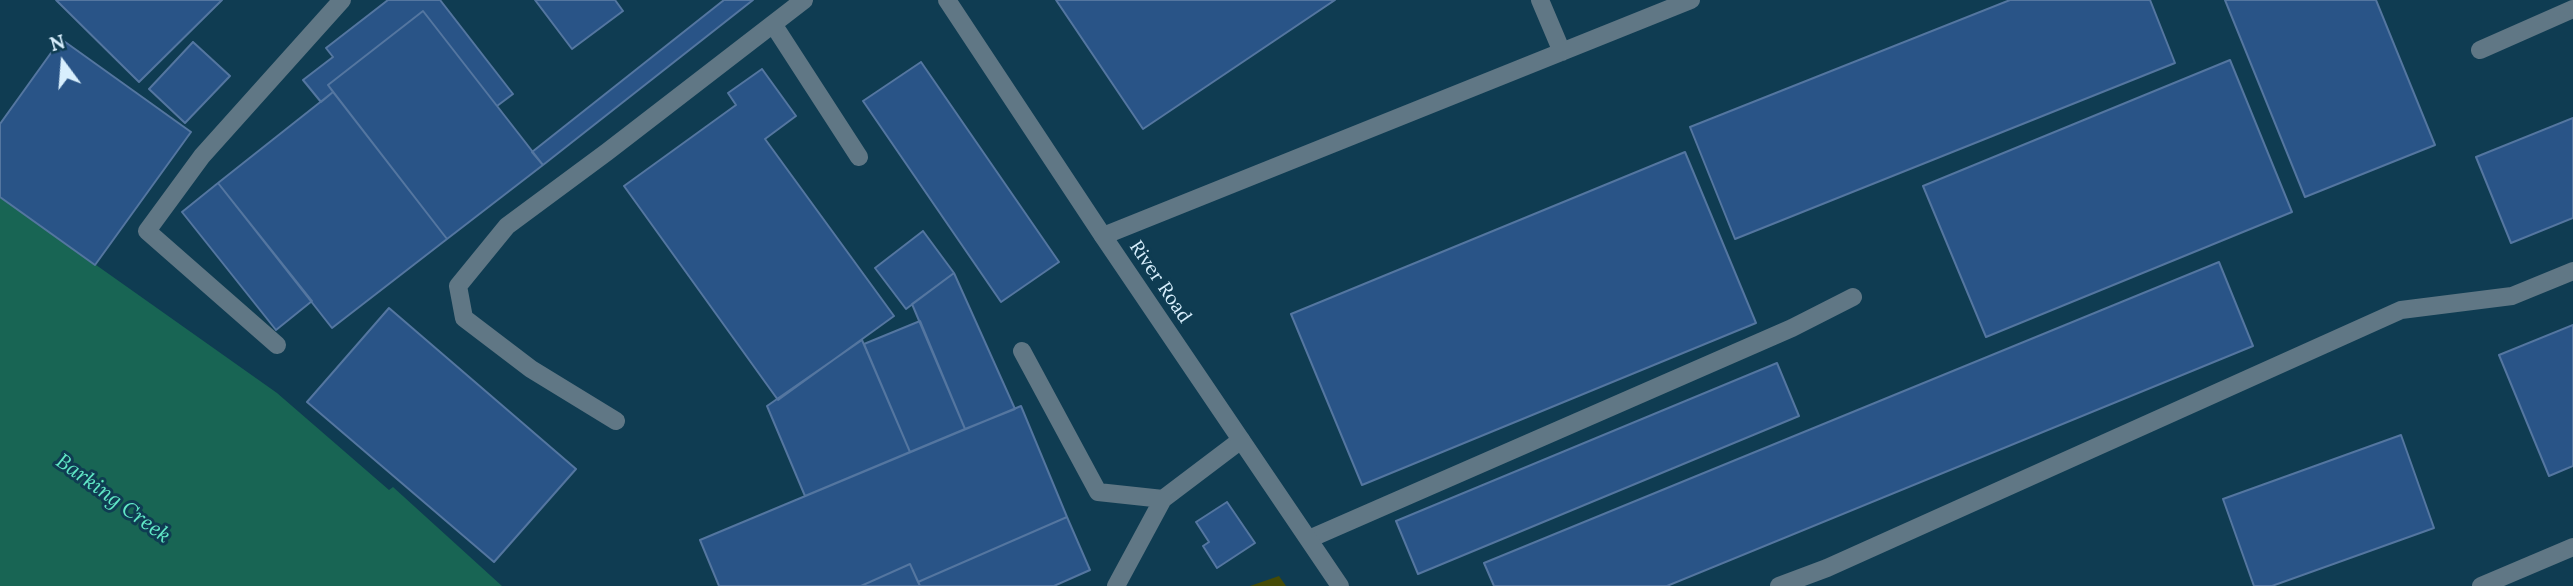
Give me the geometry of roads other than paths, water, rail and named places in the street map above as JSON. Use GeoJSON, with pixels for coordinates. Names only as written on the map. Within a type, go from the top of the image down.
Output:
{"type":"FeatureCollection","features":[{"type":"Feature","properties":{"kind":"street"},"geometry":{"type":"LineString","coordinates":[[277,345],[147,230],[202,156],[342,0]]}},
{"type":"Feature","properties":{"kind":"street"},"geometry":{"type":"LineString","coordinates":[[617,421],[531,369],[464,318],[458,286],[506,226],[804,0]]}},
{"type":"Feature","properties":{"kind":"street","name":"River Road"},"geometry":{"type":"LineString","coordinates":[[947,0],[1340,586]]}},
{"type":"Feature","properties":{"kind":"street"},"geometry":{"type":"LineString","coordinates":[[1540,0],[1562,52]]}},
{"type":"Feature","properties":{"kind":"street"},"geometry":{"type":"LineString","coordinates":[[1103,236],[1691,0]]}},
{"type":"Feature","properties":{"kind":"street"},"geometry":{"type":"LineString","coordinates":[[2480,50],[2573,9]]}},
{"type":"Feature","properties":{"kind":"street"},"geometry":{"type":"LineString","coordinates":[[773,24],[859,157]]}},
{"type":"Feature","properties":{"kind":"street"},"geometry":{"type":"LineString","coordinates":[[1779,586],[1827,568],[2401,310],[2512,296],[2573,271]]}},
{"type":"Feature","properties":{"kind":"street"},"geometry":{"type":"LineString","coordinates":[[1308,539],[1792,328],[1853,297]]}},
{"type":"Feature","properties":{"kind":"street"},"geometry":{"type":"LineString","coordinates":[[1022,351],[1098,492],[1163,499]]}},
{"type":"Feature","properties":{"kind":"street"},"geometry":{"type":"LineString","coordinates":[[1116,586],[1163,499],[1241,440]]}},
{"type":"Feature","properties":{"kind":"street"},"geometry":{"type":"LineString","coordinates":[[2481,586],[2573,547]]}},
{"type":"Feature","properties":{"kind":"water","name":"Barking Creek"},"geometry":{"type":"Polygon","coordinates":[[[0,197],[277,393],[389,490],[393,487],[502,586],[0,586],[0,197]]]}}]}
